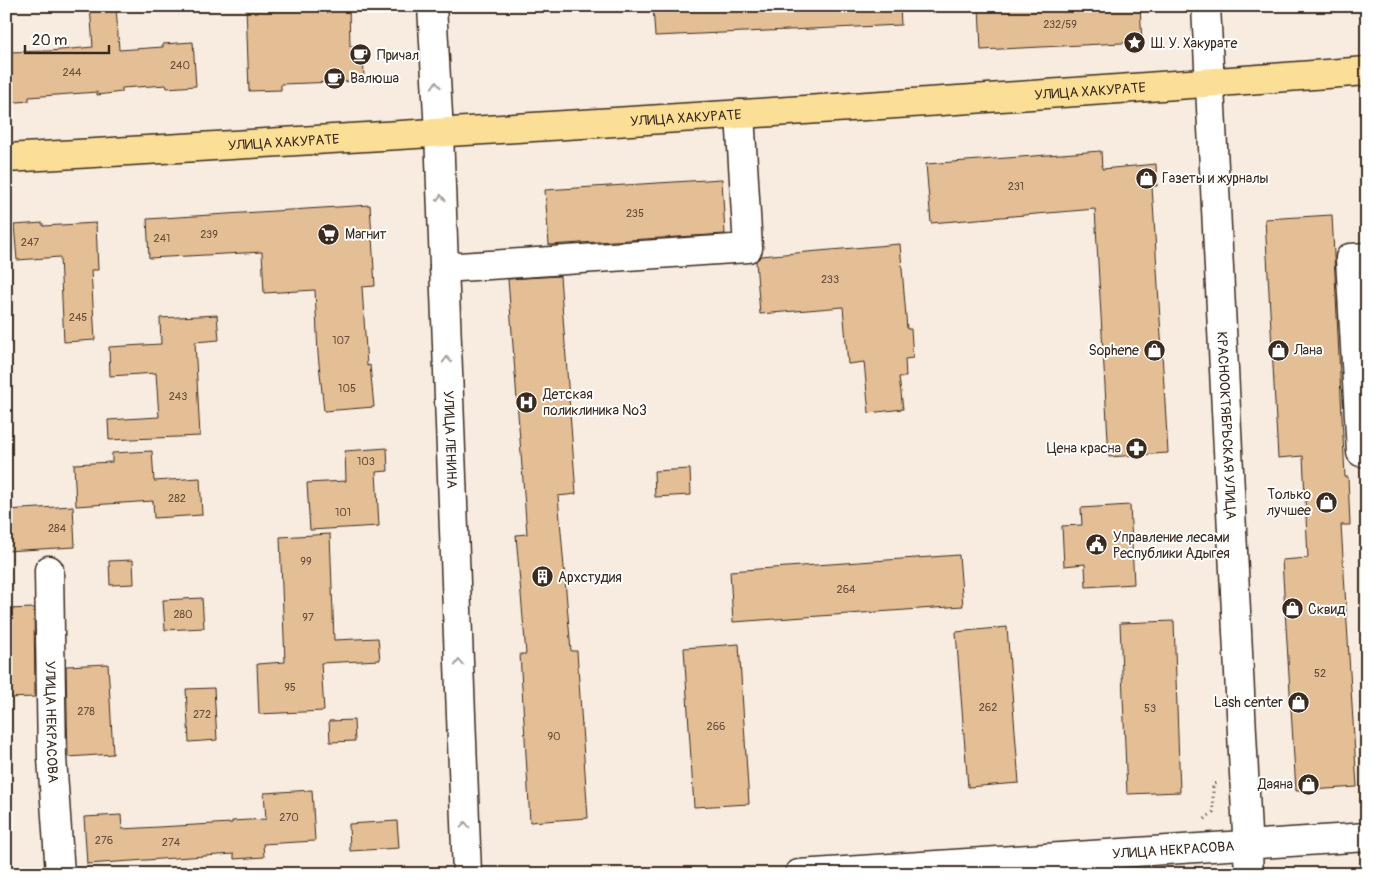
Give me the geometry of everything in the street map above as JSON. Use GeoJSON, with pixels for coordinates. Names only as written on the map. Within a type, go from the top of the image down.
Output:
{"type":"FeatureCollection","features":[{"type":"Feature","properties":{"kind":"main road","name":"УЛИЦА ХАКУРАТЕ"},"geometry":{"type":"LineString","coordinates":[[6,158],[740,114],[1367,72]]}},
{"type":"Feature","properties":{"kind":"street","name":"УЛИЦА ЛЕНИНА"},"geometry":{"type":"LineString","coordinates":[[432,6],[439,133],[467,874]]}},
{"type":"Feature","properties":{"kind":"street","name":"КРАСНООКТЯБРЬСКАЯ УЛИЦА"},"geometry":{"type":"LineString","coordinates":[[1206,6],[1248,874]]}},
{"type":"Feature","properties":{"kind":"street"},"geometry":{"type":"LineString","coordinates":[[444,268],[748,248],[740,114]]}},
{"type":"Feature","properties":{"kind":"street"},"geometry":{"type":"LineString","coordinates":[[1361,452],[1350,258],[1367,257]]}},
{"type":"Feature","properties":{"kind":"street","name":"УЛИЦА НЕКРАСОВА"},"geometry":{"type":"LineString","coordinates":[[48,570],[52,758],[60,874]]}},
{"type":"Feature","properties":{"kind":"street","name":"УЛИЦА НЕКРАСОВА"},"geometry":{"type":"LineString","coordinates":[[799,874],[1367,837]]}},
{"type":"Feature","properties":{"kind":"building"},"geometry":{"type":"Polygon","coordinates":[[[90,6],[116,6],[119,50],[163,47],[163,44],[193,42],[196,86],[167,88],[166,85],[122,88],[122,92],[97,95],[97,92],[29,97],[29,101],[6,103],[6,52],[93,47],[90,6]]]}},
{"type":"Feature","properties":{"kind":"building"},"geometry":{"type":"Polygon","coordinates":[[[246,6],[349,6],[350,46],[363,46],[364,81],[281,84],[281,90],[249,91],[246,6]]]}},
{"type":"Feature","properties":{"kind":"building"},"geometry":{"type":"Polygon","coordinates":[[[653,6],[900,6],[901,25],[655,36],[653,6]]]}},
{"type":"Feature","properties":{"kind":"building"},"geometry":{"type":"Polygon","coordinates":[[[979,6],[1140,6],[1142,42],[981,50],[979,6]]]}},
{"type":"Feature","properties":{"kind":"building"},"geometry":{"type":"Polygon","coordinates":[[[1101,151],[1102,169],[1156,164],[1157,186],[1152,186],[1168,453],[1109,457],[1095,209],[931,223],[926,164],[1101,151]]]}},
{"type":"Feature","properties":{"kind":"building"},"geometry":{"type":"Polygon","coordinates":[[[722,179],[725,234],[549,245],[545,190],[722,179]]]}},
{"type":"Feature","properties":{"kind":"building"},"geometry":{"type":"Polygon","coordinates":[[[370,205],[375,286],[362,287],[367,366],[370,365],[374,407],[324,411],[318,354],[315,290],[264,293],[262,252],[149,258],[147,219],[370,205]]]}},
{"type":"Feature","properties":{"kind":"building"},"geometry":{"type":"Polygon","coordinates":[[[1332,215],[1345,477],[1348,477],[1350,525],[1341,525],[1357,787],[1296,791],[1282,560],[1308,558],[1303,456],[1278,458],[1265,219],[1332,215]]]}},
{"type":"Feature","properties":{"kind":"building"},"geometry":{"type":"Polygon","coordinates":[[[43,223],[43,226],[96,223],[98,270],[91,270],[95,340],[64,342],[60,257],[17,260],[14,225],[43,223]]]}},
{"type":"Feature","properties":{"kind":"building"},"geometry":{"type":"Polygon","coordinates":[[[900,244],[907,329],[911,329],[913,358],[905,359],[906,377],[899,377],[903,409],[869,413],[864,362],[848,364],[843,307],[760,314],[756,261],[761,256],[900,244]]]}},
{"type":"Feature","properties":{"kind":"building"},"geometry":{"type":"Polygon","coordinates":[[[560,276],[576,494],[558,496],[571,651],[577,651],[588,818],[530,822],[520,654],[526,654],[516,535],[527,534],[508,279],[560,276]]]}},
{"type":"Feature","properties":{"kind":"building"},"geometry":{"type":"Polygon","coordinates":[[[217,315],[219,340],[195,342],[200,436],[109,440],[108,420],[159,417],[156,373],[110,376],[109,347],[161,344],[160,318],[217,315]]]}},
{"type":"Feature","properties":{"kind":"building"},"geometry":{"type":"Polygon","coordinates":[[[387,448],[388,471],[376,472],[379,526],[310,530],[307,483],[346,481],[345,451],[387,448]]]}},
{"type":"Feature","properties":{"kind":"building"},"geometry":{"type":"Polygon","coordinates":[[[152,451],[154,481],[200,478],[202,515],[154,518],[153,501],[76,506],[74,464],[112,462],[112,453],[152,451]]]}},
{"type":"Feature","properties":{"kind":"building"},"geometry":{"type":"Polygon","coordinates":[[[690,469],[691,495],[655,497],[654,471],[690,469]]]}},
{"type":"Feature","properties":{"kind":"building","name":"Управление лесами Республики Адыгея"},"geometry":{"type":"Polygon","coordinates":[[[1130,505],[1134,584],[1086,587],[1085,564],[1064,566],[1062,526],[1082,525],[1081,508],[1130,505]]]}},
{"type":"Feature","properties":{"kind":"building"},"geometry":{"type":"Polygon","coordinates":[[[73,506],[75,547],[6,551],[6,510],[73,506]]]}},
{"type":"Feature","properties":{"kind":"building"},"geometry":{"type":"Polygon","coordinates":[[[330,534],[334,640],[378,638],[380,660],[321,663],[324,711],[259,714],[257,664],[285,662],[280,537],[330,534]]]}},
{"type":"Feature","properties":{"kind":"building"},"geometry":{"type":"Polygon","coordinates":[[[959,555],[963,606],[733,622],[730,571],[959,555]]]}},
{"type":"Feature","properties":{"kind":"building"},"geometry":{"type":"Polygon","coordinates":[[[133,560],[134,584],[110,585],[109,561],[133,560]]]}},
{"type":"Feature","properties":{"kind":"building"},"geometry":{"type":"Polygon","coordinates":[[[202,598],[204,628],[165,630],[163,600],[202,598]]]}},
{"type":"Feature","properties":{"kind":"building"},"geometry":{"type":"Polygon","coordinates":[[[34,608],[35,697],[6,698],[6,609],[34,608]]]}},
{"type":"Feature","properties":{"kind":"building"},"geometry":{"type":"Polygon","coordinates":[[[1174,621],[1180,792],[1127,794],[1120,623],[1174,621]]]}},
{"type":"Feature","properties":{"kind":"building"},"geometry":{"type":"Polygon","coordinates":[[[1007,627],[1019,783],[968,787],[956,632],[1007,627]]]}},
{"type":"Feature","properties":{"kind":"building"},"geometry":{"type":"Polygon","coordinates":[[[739,644],[749,804],[694,807],[684,648],[739,644]]]}},
{"type":"Feature","properties":{"kind":"building"},"geometry":{"type":"Polygon","coordinates":[[[108,664],[113,754],[68,757],[66,666],[108,664]]]}},
{"type":"Feature","properties":{"kind":"building"},"geometry":{"type":"Polygon","coordinates":[[[214,688],[217,740],[189,742],[186,689],[214,688]]]}},
{"type":"Feature","properties":{"kind":"building"},"geometry":{"type":"Polygon","coordinates":[[[354,720],[355,741],[330,742],[329,721],[354,720]]]}},
{"type":"Feature","properties":{"kind":"building"},"geometry":{"type":"Polygon","coordinates":[[[312,790],[315,841],[263,844],[264,857],[234,859],[234,854],[87,864],[84,817],[121,815],[122,829],[232,823],[232,821],[266,819],[264,793],[312,790]]]}},
{"type":"Feature","properties":{"kind":"building"},"geometry":{"type":"Polygon","coordinates":[[[397,821],[399,848],[350,851],[349,824],[397,821]]]}},
{"type":"Feature","properties":{"kind":"place","name":"Ш. У. Хакурате"},"geometry":{"type":"Point","coordinates":[1135,43]}},
{"type":"Feature","properties":{"kind":"place","name":"Причал"},"geometry":{"type":"Point","coordinates":[361,55]}},
{"type":"Feature","properties":{"kind":"place","name":"Валюша"},"geometry":{"type":"Point","coordinates":[334,78]}},
{"type":"Feature","properties":{"kind":"place","name":"Газеты и журналы"},"geometry":{"type":"Point","coordinates":[1146,178]}},
{"type":"Feature","properties":{"kind":"place","name":"Магнит"},"geometry":{"type":"Point","coordinates":[329,234]}},
{"type":"Feature","properties":{"kind":"place","name":"Sophene"},"geometry":{"type":"Point","coordinates":[1155,350]}},
{"type":"Feature","properties":{"kind":"place","name":"Лана"},"geometry":{"type":"Point","coordinates":[1278,350]}},
{"type":"Feature","properties":{"kind":"place","name":"Детская поликлиника №3"},"geometry":{"type":"Point","coordinates":[527,402]}},
{"type":"Feature","properties":{"kind":"place","name":"Цена красна"},"geometry":{"type":"Point","coordinates":[1137,448]}},
{"type":"Feature","properties":{"kind":"place","name":"Только лучшее"},"geometry":{"type":"Point","coordinates":[1327,502]}},
{"type":"Feature","properties":{"kind":"place","name":"Управление лесами Республики Адыгея"},"geometry":{"type":"Point","coordinates":[1097,545]}},
{"type":"Feature","properties":{"kind":"place","name":"Архстудия"},"geometry":{"type":"Point","coordinates":[542,577]}},
{"type":"Feature","properties":{"kind":"place","name":"Сквид"},"geometry":{"type":"Point","coordinates":[1292,609]}},
{"type":"Feature","properties":{"kind":"place","name":"Lash center"},"geometry":{"type":"Point","coordinates":[1299,702]}},
{"type":"Feature","properties":{"kind":"place","name":"Даяна"},"geometry":{"type":"Point","coordinates":[1309,784]}}]}
